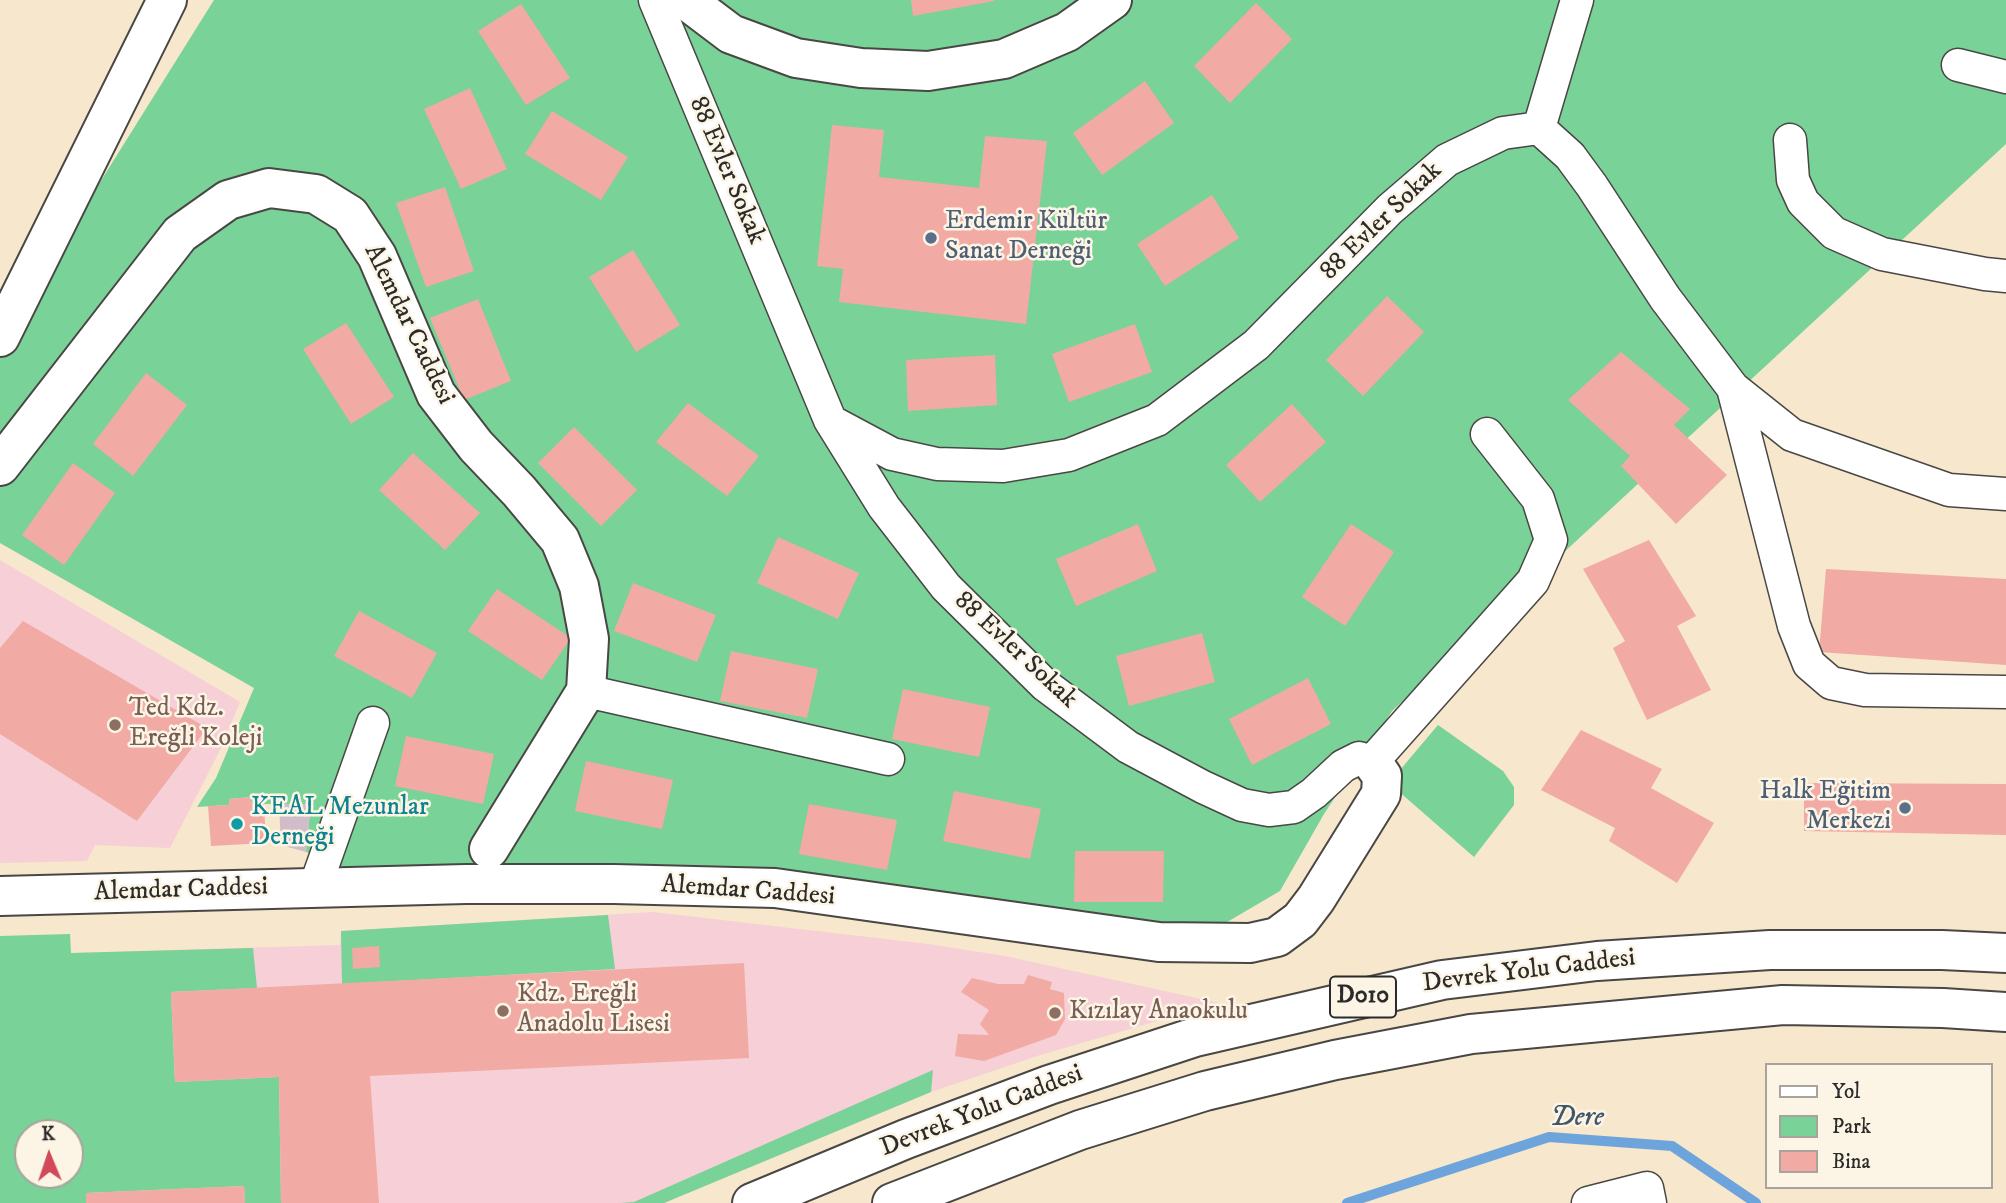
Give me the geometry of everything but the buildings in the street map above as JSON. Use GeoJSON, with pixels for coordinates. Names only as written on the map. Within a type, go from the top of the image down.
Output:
{"type":"FeatureCollection","features":[{"type":"Feature","properties":{"kind":"main road"},"geometry":{"type":"LineString","coordinates":[[0,337],[167,0]]}},
{"type":"Feature","properties":{"kind":"main road"},"geometry":{"type":"LineString","coordinates":[[686,0],[731,34],[796,58],[861,68],[928,71],[1003,59],[1067,32],[1112,0]]}},
{"type":"Feature","properties":{"kind":"main road","name":"Alemdar Caddesi"},"geometry":{"type":"LineString","coordinates":[[0,466],[180,234],[228,200],[268,187],[316,194],[350,215],[377,256],[436,394],[476,446],[519,491],[559,540],[579,586],[589,639],[586,691],[489,849]]}},
{"type":"Feature","properties":{"kind":"main road","name":"Alemdar Caddesi"},"geometry":{"type":"LineString","coordinates":[[0,896],[315,887],[614,884],[775,888],[1159,942],[1250,943],[1277,937],[1300,920],[1316,900],[1381,794],[1382,776],[1371,762]]}},
{"type":"Feature","properties":{"kind":"main road","name":"Devrek Yolu Caddesi"},"geometry":{"type":"LineString","coordinates":[[752,1203],[906,1139],[1049,1084],[1195,1037],[1442,980],[1597,961],[1770,950],[1942,950],[2006,953]]}},
{"type":"Feature","properties":{"kind":"main road","name":"Devrek Yolu Caddesi"},"geometry":{"type":"LineString","coordinates":[[892,1203],[1080,1129],[1205,1091],[1335,1060],[1471,1034],[1783,1005],[2006,1012]]}},
{"type":"Feature","properties":{"kind":"street","name":"88 Evler Sokak"},"geometry":{"type":"LineString","coordinates":[[655,0],[830,420],[884,507],[946,587],[1045,685],[1128,747],[1242,805],[1269,810],[1294,807],[1343,766],[1359,758],[1371,762]]}},
{"type":"Feature","properties":{"kind":"street"},"geometry":{"type":"LineString","coordinates":[[1577,0],[1539,128],[1570,156],[1665,298],[1733,388],[1792,435],[1949,490],[2006,494]]}},
{"type":"Feature","properties":{"kind":"street"},"geometry":{"type":"LineString","coordinates":[[1958,65],[2006,77]]}},
{"type":"Feature","properties":{"kind":"street","name":"88 Evler Sokak"},"geometry":{"type":"LineString","coordinates":[[830,420],[892,454],[937,464],[1003,466],[1069,455],[1157,420],[1256,345],[1390,209],[1447,160],[1503,133],[1539,128]]}},
{"type":"Feature","properties":{"kind":"street"},"geometry":{"type":"LineString","coordinates":[[1790,140],[1793,180],[1803,202],[1834,233],[1882,254],[2006,276]]}},
{"type":"Feature","properties":{"kind":"street"},"geometry":{"type":"LineString","coordinates":[[1733,388],[1794,626],[1808,664],[1831,683],[1866,690],[2006,692]]}},
{"type":"Feature","properties":{"kind":"street"},"geometry":{"type":"LineString","coordinates":[[1371,762],[1534,581],[1551,540],[1538,499],[1488,434]]}},
{"type":"Feature","properties":{"kind":"street"},"geometry":{"type":"LineString","coordinates":[[586,691],[888,759]]}},
{"type":"Feature","properties":{"kind":"street"},"geometry":{"type":"LineString","coordinates":[[315,887],[373,723]]}},
{"type":"Feature","properties":{"kind":"street"},"geometry":{"type":"LineString","coordinates":[[1588,1203],[1647,1188],[1650,1203]]}},
{"type":"Feature","properties":{"kind":"shaded area","name":"Ted Kdz. Ereğli Koleji"},"geometry":{"type":"Polygon","coordinates":[[[0,560],[240,702],[221,748],[170,848],[95,845],[87,861],[0,863],[0,560]]]}},
{"type":"Feature","properties":{"kind":"shaded area"},"geometry":{"type":"Polygon","coordinates":[[[279,804],[311,804],[306,852],[281,845],[279,804]]]}},
{"type":"Feature","properties":{"kind":"shaded area","name":"Kdz. Ereğli Anadolu Lisesi"},"geometry":{"type":"Polygon","coordinates":[[[653,912],[928,944],[1005,956],[1219,1003],[1037,1056],[931,1092],[664,1203],[86,1203],[84,1119],[81,1119],[71,953],[340,945],[341,931],[653,912]]]}},
{"type":"Feature","properties":{"kind":"green space"},"geometry":{"type":"Polygon","coordinates":[[[214,0],[2006,0],[2006,144],[1392,711],[1324,814],[1280,891],[1193,942],[775,888],[315,887],[319,856],[306,852],[311,804],[252,804],[250,797],[230,799],[229,805],[197,807],[216,778],[254,688],[0,543],[0,342],[214,0]]]}},
{"type":"Feature","properties":{"kind":"green space"},"geometry":{"type":"Polygon","coordinates":[[[1438,725],[1503,771],[1514,787],[1514,805],[1474,857],[1389,783],[1438,725]]]}},
{"type":"Feature","properties":{"kind":"green space"},"geometry":{"type":"Polygon","coordinates":[[[608,915],[615,969],[342,984],[341,931],[608,915]]]}},
{"type":"Feature","properties":{"kind":"green space"},"geometry":{"type":"Polygon","coordinates":[[[70,934],[71,953],[253,948],[257,988],[171,992],[175,1082],[279,1077],[281,1203],[245,1203],[244,1186],[86,1193],[86,1203],[0,1203],[0,936],[70,934]]]}},
{"type":"Feature","properties":{"kind":"green space"},"geometry":{"type":"Polygon","coordinates":[[[933,1070],[931,1092],[664,1203],[621,1203],[634,1202],[933,1070]]]}},
{"type":"Feature","properties":{"kind":"waterway","name":"Dere"},"geometry":{"type":"LineString","coordinates":[[1347,1203],[1549,1137],[1672,1146],[1756,1203]]}},
{"type":"Feature","properties":{"kind":"place","name":"Erdemir Kültür Sanat Derneği"},"geometry":{"type":"Point","coordinates":[931,238]}},
{"type":"Feature","properties":{"kind":"place","name":"Ted Kdz. Ereğli Koleji"},"geometry":{"type":"Point","coordinates":[115,725]}},
{"type":"Feature","properties":{"kind":"place","name":"Halk Eğitim Merkezi"},"geometry":{"type":"Point","coordinates":[1905,808]}},
{"type":"Feature","properties":{"kind":"place","name":"KEAL Mezunlar Derneği"},"geometry":{"type":"Point","coordinates":[237,824]}},
{"type":"Feature","properties":{"kind":"place","name":"Kdz. Ereğli Anadolu Lisesi"},"geometry":{"type":"Point","coordinates":[503,1011]}},
{"type":"Feature","properties":{"kind":"place","name":"Kızılay Anaokulu"},"geometry":{"type":"Point","coordinates":[1055,1013]}}]}
